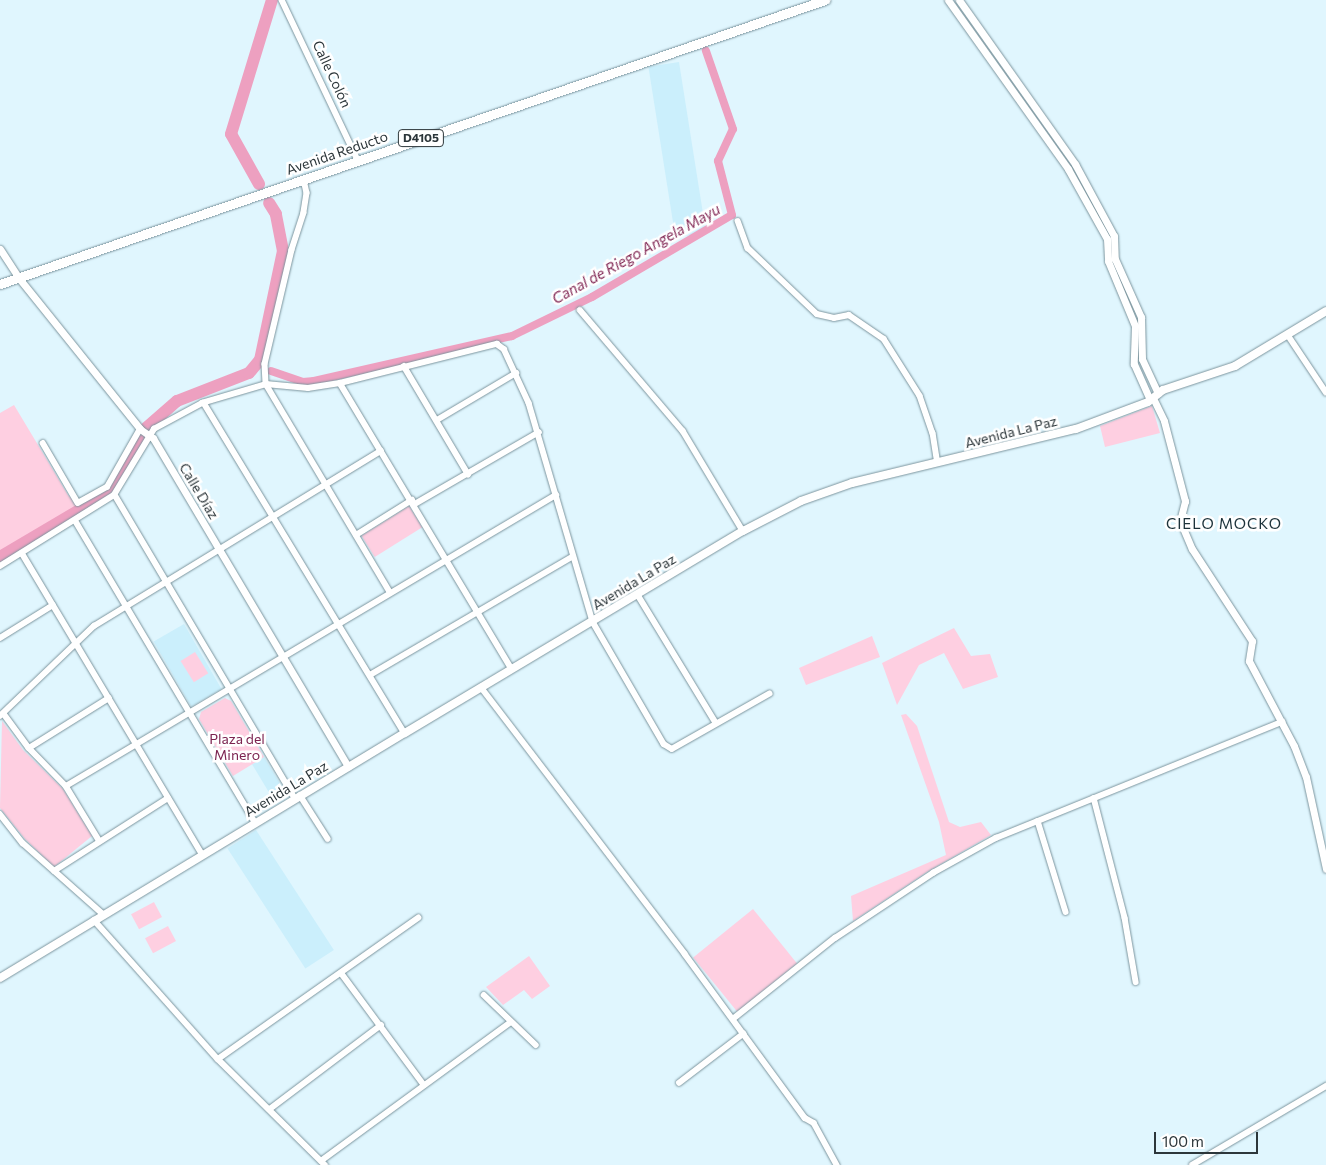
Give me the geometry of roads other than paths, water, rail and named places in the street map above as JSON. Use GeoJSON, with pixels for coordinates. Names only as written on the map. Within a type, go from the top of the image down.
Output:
{"type":"FeatureCollection","features":[{"type":"Feature","properties":{"kind":"main road","name":"Avenida Reducto"},"geometry":{"type":"LineString","coordinates":[[0,284],[825,0]]}},
{"type":"Feature","properties":{"kind":"main road","name":"Avenida La Paz"},"geometry":{"type":"LineString","coordinates":[[0,978],[405,732],[593,622],[743,531],[801,501],[852,483],[1076,429],[1154,398],[1163,390],[1235,366],[1326,311]]}},
{"type":"Feature","properties":{"kind":"street","name":"Calle Colón"},"geometry":{"type":"LineString","coordinates":[[282,0],[358,160]]}},
{"type":"Feature","properties":{"kind":"street"},"geometry":{"type":"LineString","coordinates":[[948,0],[1068,168],[1107,239],[1108,261],[1135,326],[1134,364],[1154,398]]}},
{"type":"Feature","properties":{"kind":"street"},"geometry":{"type":"LineString","coordinates":[[959,0],[1075,164],[1114,236],[1115,259],[1141,317],[1142,359],[1154,398],[1164,421],[1185,501],[1180,521],[1192,549],[1252,641],[1249,661],[1282,722],[1306,777],[1326,869]]}},
{"type":"Feature","properties":{"kind":"street"},"geometry":{"type":"LineString","coordinates":[[1014,92],[1020,88]]}},
{"type":"Feature","properties":{"kind":"street"},"geometry":{"type":"LineString","coordinates":[[1068,168],[1075,164]]}},
{"type":"Feature","properties":{"kind":"street"},"geometry":{"type":"LineString","coordinates":[[304,180],[307,193],[304,213],[292,250],[265,364],[266,384],[390,592]]}},
{"type":"Feature","properties":{"kind":"street"},"geometry":{"type":"LineString","coordinates":[[738,221],[748,248],[817,314],[834,318],[849,315],[884,339],[920,396],[933,433],[938,463]]}},
{"type":"Feature","properties":{"kind":"street","name":"Calle Díaz"},"geometry":{"type":"LineString","coordinates":[[0,249],[18,277],[140,429],[153,438],[348,766]]}},
{"type":"Feature","properties":{"kind":"street"},"geometry":{"type":"LineString","coordinates":[[1115,279],[1122,276]]}},
{"type":"Feature","properties":{"kind":"street"},"geometry":{"type":"LineString","coordinates":[[580,310],[683,431],[743,531]]}},
{"type":"Feature","properties":{"kind":"street"},"geometry":{"type":"LineString","coordinates":[[1288,335],[1326,392]]}},
{"type":"Feature","properties":{"kind":"street"},"geometry":{"type":"LineString","coordinates":[[0,566],[114,495],[148,436],[154,429],[204,402],[266,384],[308,388],[340,383],[497,344],[504,349],[516,373],[539,432],[572,556],[593,622],[664,744],[672,749],[769,694]]}},
{"type":"Feature","properties":{"kind":"street"},"geometry":{"type":"LineString","coordinates":[[404,366],[468,474]]}},
{"type":"Feature","properties":{"kind":"street"},"geometry":{"type":"LineString","coordinates":[[437,420],[516,373]]}},
{"type":"Feature","properties":{"kind":"street"},"geometry":{"type":"LineString","coordinates":[[340,383],[512,669]]}},
{"type":"Feature","properties":{"kind":"street"},"geometry":{"type":"LineString","coordinates":[[204,402],[405,732]]}},
{"type":"Feature","properties":{"kind":"street"},"geometry":{"type":"LineString","coordinates":[[42,443],[78,503],[107,487],[140,429]]}},
{"type":"Feature","properties":{"kind":"street"},"geometry":{"type":"LineString","coordinates":[[356,535],[413,502],[468,474],[539,432]]}},
{"type":"Feature","properties":{"kind":"street"},"geometry":{"type":"LineString","coordinates":[[99,840],[66,786],[29,748],[2,715],[94,626],[219,548],[381,451]]}},
{"type":"Feature","properties":{"kind":"street"},"geometry":{"type":"LineString","coordinates":[[114,495],[231,690],[298,797],[328,839]]}},
{"type":"Feature","properties":{"kind":"street"},"geometry":{"type":"LineString","coordinates":[[66,786],[231,690],[390,592],[556,495]]}},
{"type":"Feature","properties":{"kind":"street"},"geometry":{"type":"LineString","coordinates":[[75,520],[255,822]]}},
{"type":"Feature","properties":{"kind":"street"},"geometry":{"type":"LineString","coordinates":[[22,553],[202,854]]}},
{"type":"Feature","properties":{"kind":"street"},"geometry":{"type":"LineString","coordinates":[[370,675],[572,556]]}},
{"type":"Feature","properties":{"kind":"street"},"geometry":{"type":"LineString","coordinates":[[638,595],[716,724]]}},
{"type":"Feature","properties":{"kind":"street"},"geometry":{"type":"LineString","coordinates":[[0,638],[53,605]]}},
{"type":"Feature","properties":{"kind":"street"},"geometry":{"type":"LineString","coordinates":[[481,687],[805,1118],[814,1123],[837,1165]]}},
{"type":"Feature","properties":{"kind":"street"},"geometry":{"type":"LineString","coordinates":[[29,748],[109,698]]}},
{"type":"Feature","properties":{"kind":"street"},"geometry":{"type":"LineString","coordinates":[[732,1019],[835,938],[928,876],[996,838],[1282,722]]}},
{"type":"Feature","properties":{"kind":"street"},"geometry":{"type":"LineString","coordinates":[[54,871],[99,840],[168,798]]}},
{"type":"Feature","properties":{"kind":"street"},"geometry":{"type":"LineString","coordinates":[[1094,798],[1125,918],[1136,982]]}},
{"type":"Feature","properties":{"kind":"street"},"geometry":{"type":"LineString","coordinates":[[0,814],[23,843],[104,914]]}},
{"type":"Feature","properties":{"kind":"street"},"geometry":{"type":"LineString","coordinates":[[1038,820],[1066,912]]}},
{"type":"Feature","properties":{"kind":"street"},"geometry":{"type":"LineString","coordinates":[[218,1059],[342,974],[418,918]]}},
{"type":"Feature","properties":{"kind":"street"},"geometry":{"type":"LineString","coordinates":[[94,920],[218,1059],[323,1163],[424,1085],[511,1022]]}},
{"type":"Feature","properties":{"kind":"street"},"geometry":{"type":"LineString","coordinates":[[342,974],[424,1085]]}},
{"type":"Feature","properties":{"kind":"street"},"geometry":{"type":"LineString","coordinates":[[484,994],[536,1045]]}},
{"type":"Feature","properties":{"kind":"street"},"geometry":{"type":"LineString","coordinates":[[270,1109],[381,1026]]}},
{"type":"Feature","properties":{"kind":"street"},"geometry":{"type":"LineString","coordinates":[[678,1083],[743,1034]]}},
{"type":"Feature","properties":{"kind":"street"},"geometry":{"type":"LineString","coordinates":[[1192,1165],[1326,1086]]}},
{"type":"Feature","properties":{"kind":"waterway"},"geometry":{"type":"LineString","coordinates":[[259,184],[231,134],[272,0]]}},
{"type":"Feature","properties":{"kind":"waterway","name":"Canal de Riego Angela Mayu"},"geometry":{"type":"LineString","coordinates":[[271,371],[303,382],[314,381],[512,336],[592,297],[732,215],[718,161],[733,129],[706,51]]}},
{"type":"Feature","properties":{"kind":"waterway"},"geometry":{"type":"LineString","coordinates":[[146,428],[177,401],[249,373],[260,360],[283,251],[276,214],[269,203]]}},
{"type":"Feature","properties":{"kind":"waterway"},"geometry":{"type":"LineString","coordinates":[[0,557],[110,492],[140,437]]}},
{"type":"Feature","properties":{"kind":"district","name":"CIELO MOCKO"},"geometry":{"type":"Point","coordinates":[1224,524]}},
{"type":"Feature","properties":{"kind":"park label","name":"Plaza del Minero"},"geometry":{"type":"Point","coordinates":[237,748]}}]}
